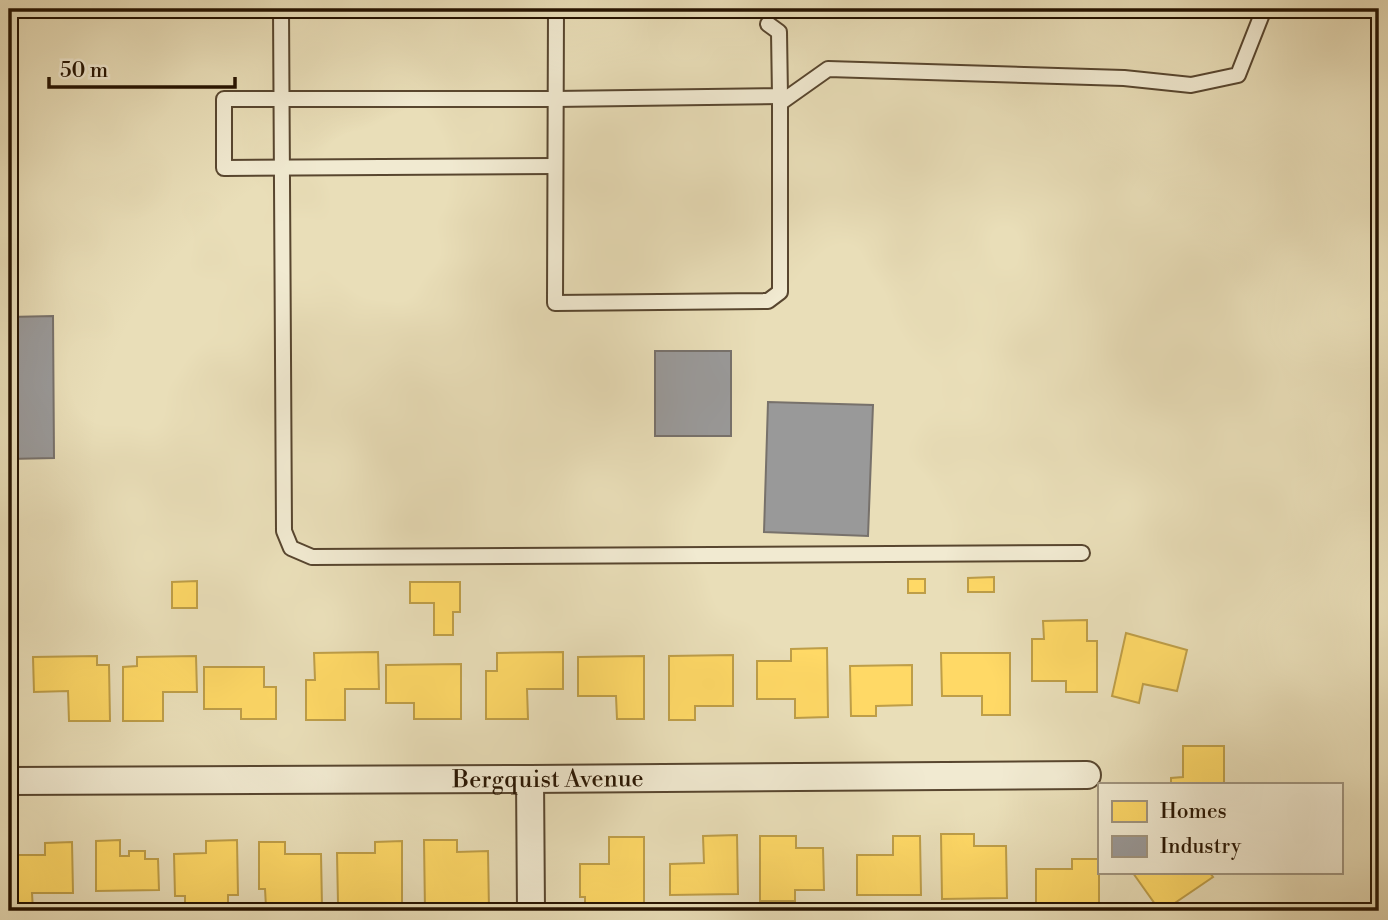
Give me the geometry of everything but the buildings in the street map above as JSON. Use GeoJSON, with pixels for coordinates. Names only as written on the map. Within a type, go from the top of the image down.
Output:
{"type":"FeatureCollection","features":[{"type":"Feature","properties":{"kind":"street","name":"Bergquist Avenue"},"geometry":{"type":"LineString","coordinates":[[9,781],[1087,775]]}},
{"type":"Feature","properties":{"kind":"street"},"geometry":{"type":"LineString","coordinates":[[530,779],[531,911]]}},
{"type":"Feature","properties":{"kind":"lane"},"geometry":{"type":"LineString","coordinates":[[281,9],[284,531],[290,548],[312,557],[1082,553]]}},
{"type":"Feature","properties":{"kind":"lane"},"geometry":{"type":"LineString","coordinates":[[556,9],[555,303],[768,301],[780,292],[779,33],[768,24]]}},
{"type":"Feature","properties":{"kind":"lane"},"geometry":{"type":"LineString","coordinates":[[555,166],[224,168],[224,99],[780,99],[828,69],[1124,78],[1191,85],[1238,75],[1264,9]]}}]}
